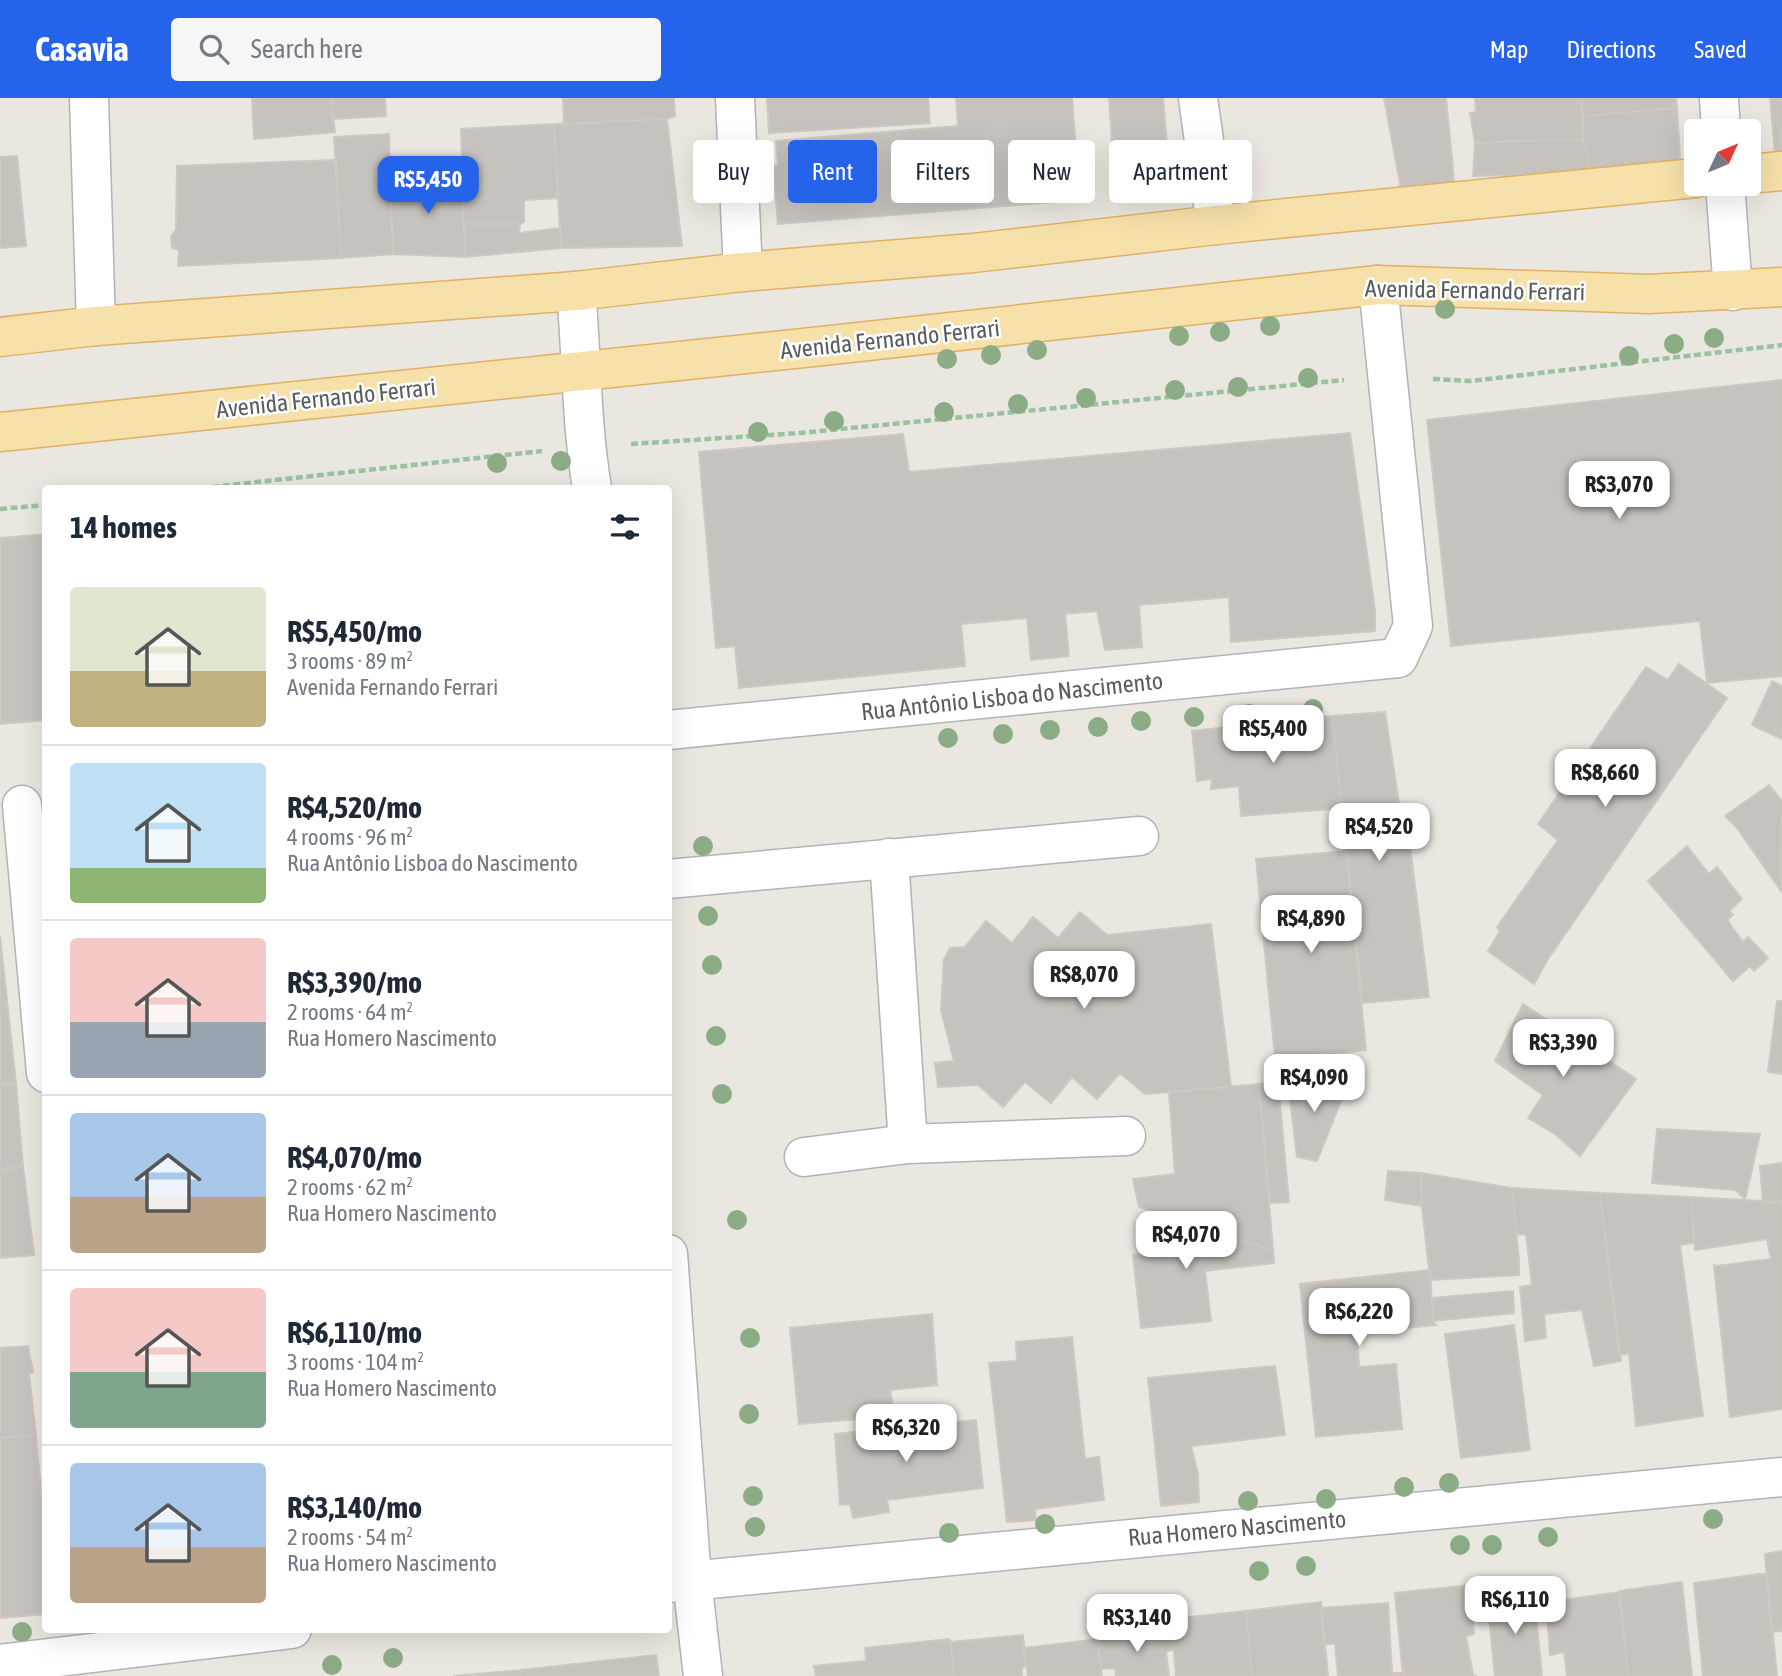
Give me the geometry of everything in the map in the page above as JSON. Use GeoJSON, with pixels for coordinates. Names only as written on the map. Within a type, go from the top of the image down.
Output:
{"type":"FeatureCollection","features":[{"type":"Feature","properties":{"kind":"main road"},"geometry":{"type":"LineString","coordinates":[[1761,172],[1782,171]]}},
{"type":"Feature","properties":{"kind":"main road"},"geometry":{"type":"LineString","coordinates":[[0,337],[96,326],[576,291],[743,272],[973,253],[1216,225],[1684,179]]}},
{"type":"Feature","properties":{"kind":"main road","name":"Avenida Fernando Ferrari"},"geometry":{"type":"LineString","coordinates":[[0,432],[1378,285],[1649,294],[1782,287]]}},
{"type":"Feature","properties":{"kind":"street"},"geometry":{"type":"LineString","coordinates":[[89,98],[96,326]]}},
{"type":"Feature","properties":{"kind":"street"},"geometry":{"type":"LineString","coordinates":[[735,98],[743,272]]}},
{"type":"Feature","properties":{"kind":"street"},"geometry":{"type":"LineString","coordinates":[[1198,98],[1216,225]]}},
{"type":"Feature","properties":{"kind":"street"},"geometry":{"type":"LineString","coordinates":[[1718,98],[1720,119]]}},
{"type":"Feature","properties":{"kind":"street"},"geometry":{"type":"LineString","coordinates":[[1727,196],[1733,291]]}},
{"type":"Feature","properties":{"kind":"street","name":"Rua Antônio Lisboa do Nascimento"},"geometry":{"type":"LineString","coordinates":[[672,730],[1398,658],[1413,626],[1378,285]]}},
{"type":"Feature","properties":{"kind":"street"},"geometry":{"type":"LineString","coordinates":[[576,291],[583,370],[585,446],[592,485]]}},
{"type":"Feature","properties":{"kind":"street"},"geometry":{"type":"LineString","coordinates":[[23,805],[42,1026]]}},
{"type":"Feature","properties":{"kind":"street"},"geometry":{"type":"LineString","coordinates":[[672,878],[1139,836]]}},
{"type":"Feature","properties":{"kind":"street"},"geometry":{"type":"LineString","coordinates":[[889,858],[908,1144]]}},
{"type":"Feature","properties":{"kind":"street"},"geometry":{"type":"LineString","coordinates":[[804,1157],[908,1144],[1126,1136]]}},
{"type":"Feature","properties":{"kind":"street"},"geometry":{"type":"LineString","coordinates":[[672,1363],[680,1581],[703,1676]]}},
{"type":"Feature","properties":{"kind":"street","name":"Rua Homero Nascimento"},"geometry":{"type":"LineString","coordinates":[[680,1581],[1782,1477]]}},
{"type":"Feature","properties":{"kind":"street"},"geometry":{"type":"LineString","coordinates":[[0,1664],[95,1642],[231,1633]]}},
{"type":"Feature","properties":{"kind":"path"},"geometry":{"type":"LineString","coordinates":[[229,485],[585,446],[800,433],[1387,376],[1471,381],[1782,345]]}},
{"type":"Feature","properties":{"kind":"path"},"geometry":{"type":"LineString","coordinates":[[0,509],[42,505]]}},
{"type":"Feature","properties":{"kind":"building"},"geometry":{"type":"Polygon","coordinates":[[[252,98],[331,98],[335,132],[254,139],[252,98]]]}},
{"type":"Feature","properties":{"kind":"building"},"geometry":{"type":"Polygon","coordinates":[[[331,98],[385,98],[386,116],[333,119],[331,98]]]}},
{"type":"Feature","properties":{"kind":"building"},"geometry":{"type":"Polygon","coordinates":[[[563,98],[674,98],[675,116],[667,119],[564,124],[563,98]]]}},
{"type":"Feature","properties":{"kind":"building"},"geometry":{"type":"Polygon","coordinates":[[[767,98],[928,98],[930,123],[769,133],[767,98]]]}},
{"type":"Feature","properties":{"kind":"building"},"geometry":{"type":"Polygon","coordinates":[[[956,98],[1072,98],[1075,140],[1008,140],[1008,203],[1042,203],[778,224],[774,178],[774,166],[778,165],[776,141],[788,140],[788,203],[877,203],[877,140],[788,140],[958,126],[956,98]]]}},
{"type":"Feature","properties":{"kind":"building"},"geometry":{"type":"Polygon","coordinates":[[[1109,98],[1163,98],[1167,140],[1112,140],[1109,98]]]}},
{"type":"Feature","properties":{"kind":"building"},"geometry":{"type":"Polygon","coordinates":[[[1384,98],[1446,98],[1455,190],[1402,194],[1384,98]]]}},
{"type":"Feature","properties":{"kind":"building"},"geometry":{"type":"Polygon","coordinates":[[[1475,98],[1581,98],[1583,139],[1475,143],[1470,113],[1476,112],[1475,98]]]}},
{"type":"Feature","properties":{"kind":"building"},"geometry":{"type":"Polygon","coordinates":[[[1581,98],[1676,98],[1677,108],[1583,116],[1581,98]]]}},
{"type":"Feature","properties":{"kind":"building"},"geometry":{"type":"Polygon","coordinates":[[[1770,98],[1782,98],[1782,154],[1775,153],[1770,98]]]}},
{"type":"Feature","properties":{"kind":"building"},"geometry":{"type":"Polygon","coordinates":[[[1677,108],[1680,158],[1671,170],[1592,174],[1583,139],[1583,116],[1677,108]]]}},
{"type":"Feature","properties":{"kind":"building"},"geometry":{"type":"Polygon","coordinates":[[[667,119],[682,246],[561,248],[554,124],[667,119]]]}},
{"type":"Feature","properties":{"kind":"building"},"geometry":{"type":"Polygon","coordinates":[[[554,124],[558,198],[524,200],[524,222],[520,224],[464,224],[461,129],[554,124]]]}},
{"type":"Feature","properties":{"kind":"building"},"geometry":{"type":"Polygon","coordinates":[[[389,134],[393,254],[341,258],[334,137],[389,134]]]}},
{"type":"Feature","properties":{"kind":"building"},"geometry":{"type":"Polygon","coordinates":[[[1583,139],[1592,174],[1473,176],[1475,143],[1583,139]]]}},
{"type":"Feature","properties":{"kind":"building"},"geometry":{"type":"Polygon","coordinates":[[[17,156],[26,246],[0,248],[0,157],[17,156]]]}},
{"type":"Feature","properties":{"kind":"building"},"geometry":{"type":"Polygon","coordinates":[[[336,160],[341,258],[178,266],[179,250],[172,248],[171,236],[176,230],[177,166],[336,160]]]}},
{"type":"Feature","properties":{"kind":"building"},"geometry":{"type":"Polygon","coordinates":[[[462,173],[465,257],[393,254],[390,180],[462,173]]]}},
{"type":"Feature","properties":{"kind":"building"},"geometry":{"type":"Polygon","coordinates":[[[464,224],[520,224],[519,233],[560,228],[561,248],[465,257],[464,224]]]}},
{"type":"Feature","properties":{"kind":"building"},"geometry":{"type":"Polygon","coordinates":[[[1782,380],[1782,676],[1707,683],[1700,621],[1451,646],[1427,420],[1782,380]]]}},
{"type":"Feature","properties":{"kind":"building"},"geometry":{"type":"Polygon","coordinates":[[[1350,433],[1375,610],[1375,631],[1231,642],[1229,597],[1139,605],[1142,647],[1105,650],[1097,611],[1065,614],[1069,656],[1031,660],[1027,618],[961,624],[965,666],[739,688],[735,646],[716,648],[699,452],[903,434],[909,472],[1350,433]]]}},
{"type":"Feature","properties":{"kind":"building"},"geometry":{"type":"Polygon","coordinates":[[[42,534],[42,720],[0,724],[0,538],[42,534]]]}},
{"type":"Feature","properties":{"kind":"building"},"geometry":{"type":"Polygon","coordinates":[[[1679,664],[1727,698],[1548,959],[1534,984],[1488,951],[1500,931],[1497,927],[1558,840],[1538,824],[1646,667],[1668,680],[1679,664]]]}},
{"type":"Feature","properties":{"kind":"building"},"geometry":{"type":"Polygon","coordinates":[[[1772,681],[1782,686],[1782,739],[1752,725],[1772,681]]]}},
{"type":"Feature","properties":{"kind":"building"},"geometry":{"type":"Polygon","coordinates":[[[1385,712],[1402,823],[1407,822],[1429,997],[1363,1003],[1332,716],[1385,712]]]}},
{"type":"Feature","properties":{"kind":"building"},"geometry":{"type":"Polygon","coordinates":[[[1332,716],[1342,808],[1241,816],[1239,786],[1211,789],[1212,779],[1197,781],[1192,731],[1332,716]]]}},
{"type":"Feature","properties":{"kind":"building"},"geometry":{"type":"Polygon","coordinates":[[[1769,785],[1782,801],[1781,891],[1737,828],[1725,816],[1769,785]]]}},
{"type":"Feature","properties":{"kind":"building"},"geometry":{"type":"Polygon","coordinates":[[[1687,846],[1709,874],[1717,867],[1742,899],[1729,911],[1733,915],[1727,920],[1743,942],[1748,937],[1768,958],[1754,971],[1750,966],[1733,981],[1648,881],[1687,846]]]}},
{"type":"Feature","properties":{"kind":"building"},"geometry":{"type":"Polygon","coordinates":[[[1346,851],[1366,1050],[1275,1058],[1256,859],[1346,851]]]}},
{"type":"Feature","properties":{"kind":"building"},"geometry":{"type":"Polygon","coordinates":[[[1080,912],[1107,935],[1211,924],[1231,1087],[1145,1094],[1120,1073],[1097,1099],[1072,1077],[1051,1103],[1025,1082],[1003,1107],[978,1085],[938,1087],[935,1063],[954,1061],[941,1010],[944,959],[950,948],[965,947],[986,921],[1012,943],[1033,917],[1058,938],[1080,912]]]}},
{"type":"Feature","properties":{"kind":"building"},"geometry":{"type":"Polygon","coordinates":[[[0,936],[16,1083],[0,1085],[0,936]]]}},
{"type":"Feature","properties":{"kind":"building"},"geometry":{"type":"Polygon","coordinates":[[[1777,1001],[1782,1001],[1782,1074],[1768,1072],[1777,1001]]]}},
{"type":"Feature","properties":{"kind":"building"},"geometry":{"type":"Polygon","coordinates":[[[1523,1004],[1636,1079],[1580,1156],[1555,1134],[1528,1118],[1543,1095],[1495,1061],[1523,1004]]]}},
{"type":"Feature","properties":{"kind":"building"},"geometry":{"type":"Polygon","coordinates":[[[1349,1081],[1317,1161],[1297,1157],[1288,1082],[1349,1081]]]}},
{"type":"Feature","properties":{"kind":"building"},"geometry":{"type":"Polygon","coordinates":[[[1278,1082],[1289,1202],[1270,1203],[1259,1084],[1278,1082]]]}},
{"type":"Feature","properties":{"kind":"building"},"geometry":{"type":"Polygon","coordinates":[[[16,1083],[23,1167],[0,1169],[0,1085],[16,1083]]]}},
{"type":"Feature","properties":{"kind":"building"},"geometry":{"type":"Polygon","coordinates":[[[1259,1084],[1273,1250],[1139,1207],[1133,1179],[1175,1174],[1169,1092],[1259,1084]]]}},
{"type":"Feature","properties":{"kind":"building"},"geometry":{"type":"Polygon","coordinates":[[[1657,1129],[1760,1134],[1745,1200],[1736,1190],[1652,1183],[1657,1129]]]}},
{"type":"Feature","properties":{"kind":"building"},"geometry":{"type":"Polygon","coordinates":[[[1782,1163],[1782,1202],[1763,1203],[1760,1166],[1782,1163]]]}},
{"type":"Feature","properties":{"kind":"building"},"geometry":{"type":"Polygon","coordinates":[[[23,1167],[34,1255],[0,1258],[0,1169],[23,1167]]]}},
{"type":"Feature","properties":{"kind":"building"},"geometry":{"type":"Polygon","coordinates":[[[1388,1171],[1421,1173],[1422,1206],[1385,1200],[1388,1171]]]}},
{"type":"Feature","properties":{"kind":"building"},"geometry":{"type":"Polygon","coordinates":[[[1421,1173],[1512,1188],[1519,1275],[1430,1280],[1421,1173]]]}},
{"type":"Feature","properties":{"kind":"building"},"geometry":{"type":"Polygon","coordinates":[[[1512,1188],[1600,1193],[1621,1361],[1594,1366],[1582,1310],[1544,1314],[1546,1338],[1525,1341],[1520,1287],[1532,1285],[1526,1234],[1517,1235],[1512,1188]]]}},
{"type":"Feature","properties":{"kind":"building"},"geometry":{"type":"Polygon","coordinates":[[[1600,1193],[1691,1197],[1694,1243],[1680,1245],[1703,1416],[1636,1426],[1629,1354],[1619,1355],[1600,1193]]]}},
{"type":"Feature","properties":{"kind":"building"},"geometry":{"type":"Polygon","coordinates":[[[1691,1197],[1782,1202],[1782,1409],[1730,1417],[1714,1265],[1771,1259],[1767,1239],[1695,1250],[1691,1197]]]}},
{"type":"Feature","properties":{"kind":"building"},"geometry":{"type":"Polygon","coordinates":[[[1155,1213],[1273,1250],[1274,1263],[1205,1271],[1211,1321],[1141,1328],[1133,1255],[1147,1254],[1144,1239],[1157,1237],[1155,1213]]]}},
{"type":"Feature","properties":{"kind":"building"},"geometry":{"type":"Polygon","coordinates":[[[1430,1270],[1433,1321],[1436,1325],[1357,1333],[1359,1367],[1396,1364],[1402,1429],[1316,1437],[1300,1284],[1430,1270]]]}},
{"type":"Feature","properties":{"kind":"building"},"geometry":{"type":"Polygon","coordinates":[[[1513,1291],[1514,1313],[1433,1321],[1432,1298],[1513,1291]]]}},
{"type":"Feature","properties":{"kind":"building"},"geometry":{"type":"Polygon","coordinates":[[[932,1314],[937,1385],[890,1390],[895,1416],[799,1424],[790,1328],[932,1314]]]}},
{"type":"Feature","properties":{"kind":"building"},"geometry":{"type":"Polygon","coordinates":[[[1514,1325],[1530,1450],[1461,1458],[1445,1334],[1514,1325]]]}},
{"type":"Feature","properties":{"kind":"building"},"geometry":{"type":"Polygon","coordinates":[[[1072,1337],[1085,1459],[1099,1457],[1104,1500],[1035,1509],[1036,1520],[1007,1522],[989,1363],[1017,1361],[1016,1342],[1072,1337]]]}},
{"type":"Feature","properties":{"kind":"building"},"geometry":{"type":"Polygon","coordinates":[[[28,1346],[33,1372],[29,1374],[36,1435],[0,1438],[0,1348],[28,1346]]]}},
{"type":"Feature","properties":{"kind":"building"},"geometry":{"type":"Polygon","coordinates":[[[1275,1366],[1285,1435],[1191,1446],[1198,1474],[1199,1502],[1161,1506],[1148,1378],[1275,1366]]]}},
{"type":"Feature","properties":{"kind":"building"},"geometry":{"type":"Polygon","coordinates":[[[976,1420],[983,1488],[887,1500],[889,1512],[853,1518],[850,1504],[840,1505],[835,1434],[976,1420]]]}},
{"type":"Feature","properties":{"kind":"building"},"geometry":{"type":"Polygon","coordinates":[[[36,1435],[42,1502],[42,1614],[0,1618],[0,1438],[36,1435]]]}},
{"type":"Feature","properties":{"kind":"building"},"geometry":{"type":"Polygon","coordinates":[[[1782,1551],[1782,1631],[1771,1632],[1765,1554],[1782,1551]]]}},
{"type":"Feature","properties":{"kind":"building"},"geometry":{"type":"Polygon","coordinates":[[[1767,1573],[1777,1676],[1703,1676],[1694,1583],[1767,1573]]]}},
{"type":"Feature","properties":{"kind":"building"},"geometry":{"type":"Polygon","coordinates":[[[1682,1582],[1692,1676],[1628,1676],[1619,1591],[1682,1582]]]}},
{"type":"Feature","properties":{"kind":"building"},"geometry":{"type":"Polygon","coordinates":[[[1470,1585],[1474,1634],[1466,1636],[1473,1675],[1477,1676],[1403,1676],[1395,1593],[1470,1585]]]}},
{"type":"Feature","properties":{"kind":"building"},"geometry":{"type":"Polygon","coordinates":[[[1620,1592],[1628,1676],[1567,1676],[1564,1652],[1550,1655],[1547,1613],[1556,1612],[1556,1601],[1620,1592]]]}},
{"type":"Feature","properties":{"kind":"building"},"geometry":{"type":"Polygon","coordinates":[[[1534,1594],[1542,1676],[1495,1676],[1487,1599],[1534,1594]]]}},
{"type":"Feature","properties":{"kind":"building"},"geometry":{"type":"Polygon","coordinates":[[[1321,1602],[1328,1676],[1252,1676],[1246,1611],[1321,1602]]]}},
{"type":"Feature","properties":{"kind":"building"},"geometry":{"type":"Polygon","coordinates":[[[1388,1603],[1392,1673],[1404,1673],[1403,1676],[1338,1676],[1335,1644],[1324,1644],[1321,1608],[1388,1603]]]}},
{"type":"Feature","properties":{"kind":"building"},"geometry":{"type":"Polygon","coordinates":[[[1246,1611],[1252,1676],[1176,1676],[1171,1619],[1246,1611]]]}},
{"type":"Feature","properties":{"kind":"building"},"geometry":{"type":"Polygon","coordinates":[[[1171,1630],[1174,1649],[1166,1652],[1169,1676],[1116,1676],[1115,1668],[1101,1669],[1097,1638],[1171,1630]]]}},
{"type":"Feature","properties":{"kind":"building"},"geometry":{"type":"Polygon","coordinates":[[[1023,1635],[1026,1666],[1022,1668],[1022,1676],[954,1676],[951,1642],[1023,1635]]]}},
{"type":"Feature","properties":{"kind":"building"},"geometry":{"type":"Polygon","coordinates":[[[949,1639],[954,1676],[816,1676],[814,1666],[866,1661],[865,1648],[949,1639]]]}},
{"type":"Feature","properties":{"kind":"building"},"geometry":{"type":"Polygon","coordinates":[[[1098,1639],[1102,1676],[1028,1676],[1023,1648],[1098,1639]]]}},
{"type":"Feature","properties":{"kind":"building"},"geometry":{"type":"Polygon","coordinates":[[[656,1655],[659,1676],[521,1676],[521,1670],[656,1655]]]}},
{"type":"Feature","properties":{"kind":"building"},"geometry":{"type":"Polygon","coordinates":[[[521,1670],[521,1676],[453,1676],[521,1670]]]}}]}
